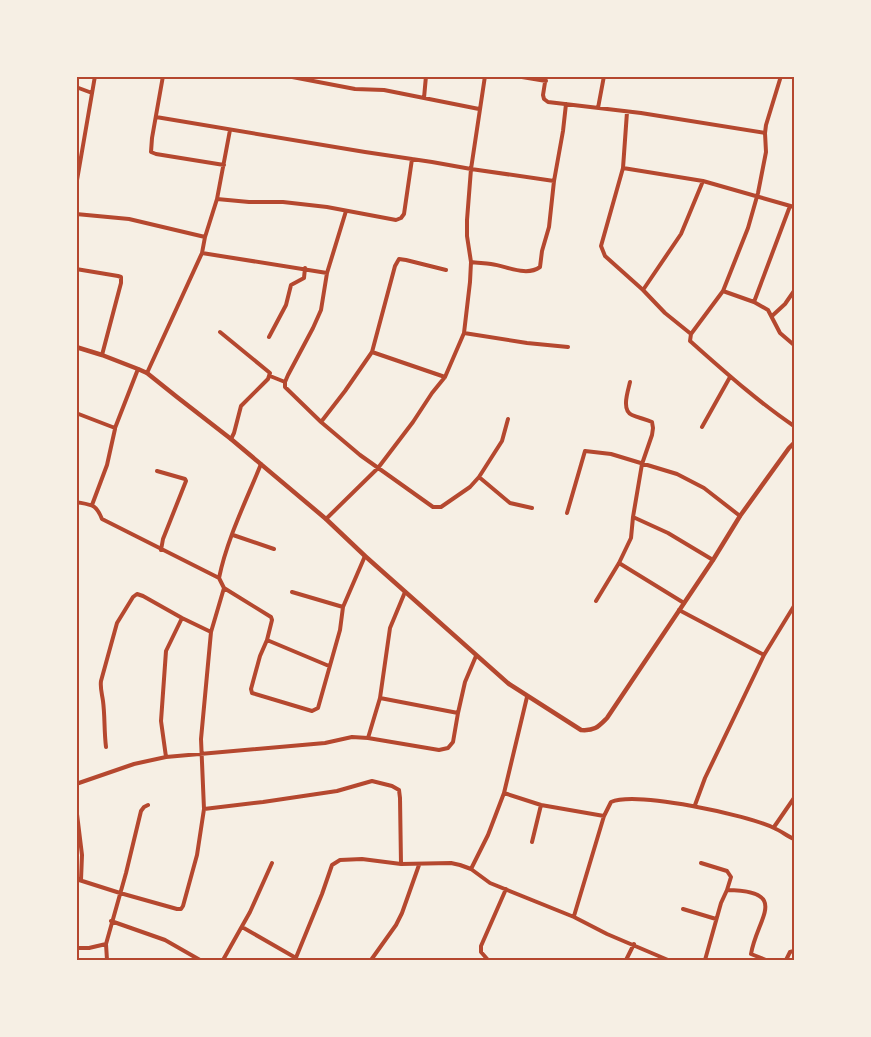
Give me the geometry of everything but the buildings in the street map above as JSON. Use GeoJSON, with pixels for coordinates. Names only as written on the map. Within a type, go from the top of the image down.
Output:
{"type":"FeatureCollection","features":[{"type":"Feature","properties":{"kind":"street"},"geometry":{"type":"LineString","coordinates":[[76,186],[95,76]]}},
{"type":"Feature","properties":{"kind":"street"},"geometry":{"type":"LineString","coordinates":[[163,76],[151,152],[224,165]]}},
{"type":"Feature","properties":{"kind":"street"},"geometry":{"type":"LineString","coordinates":[[287,76],[355,89],[384,90],[479,109]]}},
{"type":"Feature","properties":{"kind":"street"},"geometry":{"type":"LineString","coordinates":[[424,98],[426,76]]}},
{"type":"Feature","properties":{"kind":"street"},"geometry":{"type":"LineString","coordinates":[[327,519],[378,468],[413,422],[445,377],[464,333],[471,262],[467,219],[471,170],[485,76]]}},
{"type":"Feature","properties":{"kind":"street"},"geometry":{"type":"LineString","coordinates":[[516,76],[546,79],[543,95],[548,102],[765,133]]}},
{"type":"Feature","properties":{"kind":"street"},"geometry":{"type":"LineString","coordinates":[[598,108],[604,76]]}},
{"type":"Feature","properties":{"kind":"street"},"geometry":{"type":"LineString","coordinates":[[781,76],[765,133],[766,152],[758,197],[748,228],[723,291],[691,334],[690,341],[730,377],[795,426]]}},
{"type":"Feature","properties":{"kind":"street"},"geometry":{"type":"LineString","coordinates":[[76,87],[92,93]]}},
{"type":"Feature","properties":{"kind":"street"},"geometry":{"type":"LineString","coordinates":[[471,262],[489,263],[524,272],[534,272],[540,267],[549,227],[566,105]]}},
{"type":"Feature","properties":{"kind":"street"},"geometry":{"type":"LineString","coordinates":[[627,112],[623,168],[601,246],[605,256],[665,313],[691,334]]}},
{"type":"Feature","properties":{"kind":"street"},"geometry":{"type":"LineString","coordinates":[[156,117],[471,170],[554,181]]}},
{"type":"Feature","properties":{"kind":"street"},"geometry":{"type":"LineString","coordinates":[[147,373],[202,254],[217,199],[230,130]]}},
{"type":"Feature","properties":{"kind":"street"},"geometry":{"type":"LineString","coordinates":[[217,199],[327,207],[396,220],[404,214],[412,159]]}},
{"type":"Feature","properties":{"kind":"street"},"geometry":{"type":"LineString","coordinates":[[623,168],[703,181],[792,207],[754,302]]}},
{"type":"Feature","properties":{"kind":"street"},"geometry":{"type":"LineString","coordinates":[[643,290],[681,234],[703,181]]}},
{"type":"Feature","properties":{"kind":"street"},"geometry":{"type":"LineString","coordinates":[[346,211],[327,273],[321,310],[285,382],[285,387],[321,422],[378,468],[433,507],[441,507],[470,487],[479,477],[502,441],[508,419]]}},
{"type":"Feature","properties":{"kind":"street"},"geometry":{"type":"LineString","coordinates":[[76,214],[129,219],[205,237]]}},
{"type":"Feature","properties":{"kind":"street"},"geometry":{"type":"LineString","coordinates":[[202,254],[327,273]]}},
{"type":"Feature","properties":{"kind":"street"},"geometry":{"type":"LineString","coordinates":[[321,422],[372,352],[395,266],[399,259],[446,270]]}},
{"type":"Feature","properties":{"kind":"street"},"geometry":{"type":"LineString","coordinates":[[269,337],[285,306],[289,288],[304,278],[305,268]]}},
{"type":"Feature","properties":{"kind":"street"},"geometry":{"type":"LineString","coordinates":[[76,269],[121,277],[102,355]]}},
{"type":"Feature","properties":{"kind":"street"},"geometry":{"type":"LineString","coordinates":[[723,291],[754,302],[768,310],[780,333],[795,345]]}},
{"type":"Feature","properties":{"kind":"street"},"geometry":{"type":"LineString","coordinates":[[772,316],[795,291]]}},
{"type":"Feature","properties":{"kind":"street"},"geometry":{"type":"LineString","coordinates":[[220,332],[270,373],[270,376],[285,382]]}},
{"type":"Feature","properties":{"kind":"street"},"geometry":{"type":"LineString","coordinates":[[464,333],[568,347]]}},
{"type":"Feature","properties":{"kind":"street"},"geometry":{"type":"LineString","coordinates":[[76,347],[147,373],[327,519],[365,556],[509,684],[581,730],[590,731],[597,728],[608,718],[740,516],[795,443]]}},
{"type":"Feature","properties":{"kind":"street"},"geometry":{"type":"LineString","coordinates":[[372,352],[445,377]]}},
{"type":"Feature","properties":{"kind":"street"},"geometry":{"type":"LineString","coordinates":[[92,505],[107,465],[116,428],[138,369]]}},
{"type":"Feature","properties":{"kind":"street"},"geometry":{"type":"LineString","coordinates":[[231,439],[241,406],[270,376]]}},
{"type":"Feature","properties":{"kind":"street"},"geometry":{"type":"LineString","coordinates":[[702,427],[730,377]]}},
{"type":"Feature","properties":{"kind":"street"},"geometry":{"type":"LineString","coordinates":[[596,602],[631,538],[642,464],[652,435],[652,422],[627,411],[626,403],[630,382]]}},
{"type":"Feature","properties":{"kind":"street"},"geometry":{"type":"LineString","coordinates":[[76,413],[116,428]]}},
{"type":"Feature","properties":{"kind":"street"},"geometry":{"type":"LineString","coordinates":[[567,513],[585,451],[611,454],[677,474],[704,488],[740,516]]}},
{"type":"Feature","properties":{"kind":"street"},"geometry":{"type":"LineString","coordinates":[[261,464],[221,567],[219,578],[224,588],[271,617],[272,620],[260,656],[251,689],[252,693],[312,711],[318,708],[340,630],[344,607],[365,556]]}},
{"type":"Feature","properties":{"kind":"street"},"geometry":{"type":"LineString","coordinates":[[157,471],[186,481],[163,539],[161,550]]}},
{"type":"Feature","properties":{"kind":"street"},"geometry":{"type":"LineString","coordinates":[[479,477],[510,503],[532,508]]}},
{"type":"Feature","properties":{"kind":"street"},"geometry":{"type":"LineString","coordinates":[[76,502],[92,505],[97,508],[102,519],[219,578]]}},
{"type":"Feature","properties":{"kind":"street"},"geometry":{"type":"LineString","coordinates":[[633,517],[668,533],[713,560]]}},
{"type":"Feature","properties":{"kind":"street"},"geometry":{"type":"LineString","coordinates":[[233,535],[274,549]]}},
{"type":"Feature","properties":{"kind":"street"},"geometry":{"type":"LineString","coordinates":[[619,563],[684,603]]}},
{"type":"Feature","properties":{"kind":"street"},"geometry":{"type":"LineString","coordinates":[[76,806],[82,855],[79,880],[120,894],[181,909],[197,855],[204,808],[201,739],[211,632],[224,588]]}},
{"type":"Feature","properties":{"kind":"street"},"geometry":{"type":"LineString","coordinates":[[292,592],[344,607]]}},
{"type":"Feature","properties":{"kind":"street"},"geometry":{"type":"LineString","coordinates":[[368,738],[380,698],[390,628],[405,592]]}},
{"type":"Feature","properties":{"kind":"street"},"geometry":{"type":"LineString","coordinates":[[106,747],[101,681],[117,623],[133,597],[137,594],[143,596],[211,632]]}},
{"type":"Feature","properties":{"kind":"street"},"geometry":{"type":"LineString","coordinates":[[695,805],[705,778],[764,655],[795,606]]}},
{"type":"Feature","properties":{"kind":"street"},"geometry":{"type":"LineString","coordinates":[[679,610],[764,655]]}},
{"type":"Feature","properties":{"kind":"street"},"geometry":{"type":"LineString","coordinates":[[166,757],[161,721],[166,651],[182,618]]}},
{"type":"Feature","properties":{"kind":"street"},"geometry":{"type":"LineString","coordinates":[[267,640],[329,666]]}},
{"type":"Feature","properties":{"kind":"street"},"geometry":{"type":"LineString","coordinates":[[76,784],[134,764],[166,757],[325,743],[352,737],[439,750],[448,748],[453,742],[465,682],[476,656]]}},
{"type":"Feature","properties":{"kind":"street"},"geometry":{"type":"LineString","coordinates":[[471,869],[488,835],[504,793],[527,697]]}},
{"type":"Feature","properties":{"kind":"street"},"geometry":{"type":"LineString","coordinates":[[380,698],[458,713]]}},
{"type":"Feature","properties":{"kind":"street"},"geometry":{"type":"LineString","coordinates":[[204,808],[337,791],[372,781],[392,786],[399,790],[400,798],[401,864]]}},
{"type":"Feature","properties":{"kind":"street"},"geometry":{"type":"LineString","coordinates":[[504,793],[541,805],[604,816]]}},
{"type":"Feature","properties":{"kind":"street"},"geometry":{"type":"LineString","coordinates":[[774,827],[795,798]]}},
{"type":"Feature","properties":{"kind":"street"},"geometry":{"type":"LineString","coordinates":[[574,916],[604,816],[611,802],[616,799],[695,805],[774,827],[795,839]]}},
{"type":"Feature","properties":{"kind":"street"},"geometry":{"type":"LineString","coordinates":[[107,960],[106,944],[111,921],[141,811],[148,804]]}},
{"type":"Feature","properties":{"kind":"street"},"geometry":{"type":"LineString","coordinates":[[532,842],[541,805]]}},
{"type":"Feature","properties":{"kind":"street"},"geometry":{"type":"LineString","coordinates":[[242,927],[295,959],[332,865],[340,860],[362,859],[419,865],[451,863],[471,869],[484,879],[574,916],[607,934],[669,960]]}},
{"type":"Feature","properties":{"kind":"street"},"geometry":{"type":"LineString","coordinates":[[223,960],[242,927],[272,863]]}},
{"type":"Feature","properties":{"kind":"street"},"geometry":{"type":"LineString","coordinates":[[701,863],[727,871],[731,877],[705,960]]}},
{"type":"Feature","properties":{"kind":"street"},"geometry":{"type":"LineString","coordinates":[[371,960],[396,925],[419,865]]}},
{"type":"Feature","properties":{"kind":"street"},"geometry":{"type":"LineString","coordinates":[[488,960],[481,952],[481,946],[506,889]]}},
{"type":"Feature","properties":{"kind":"street"},"geometry":{"type":"LineString","coordinates":[[727,890],[754,892],[763,899],[764,918],[751,954],[766,960]]}},
{"type":"Feature","properties":{"kind":"street"},"geometry":{"type":"LineString","coordinates":[[683,909],[716,919]]}},
{"type":"Feature","properties":{"kind":"street"},"geometry":{"type":"LineString","coordinates":[[111,921],[165,940],[200,960]]}},
{"type":"Feature","properties":{"kind":"street"},"geometry":{"type":"LineString","coordinates":[[76,948],[106,944]]}},
{"type":"Feature","properties":{"kind":"street"},"geometry":{"type":"LineString","coordinates":[[626,960],[634,944]]}},
{"type":"Feature","properties":{"kind":"street"},"geometry":{"type":"LineString","coordinates":[[786,960],[790,952],[795,951]]}}]}
